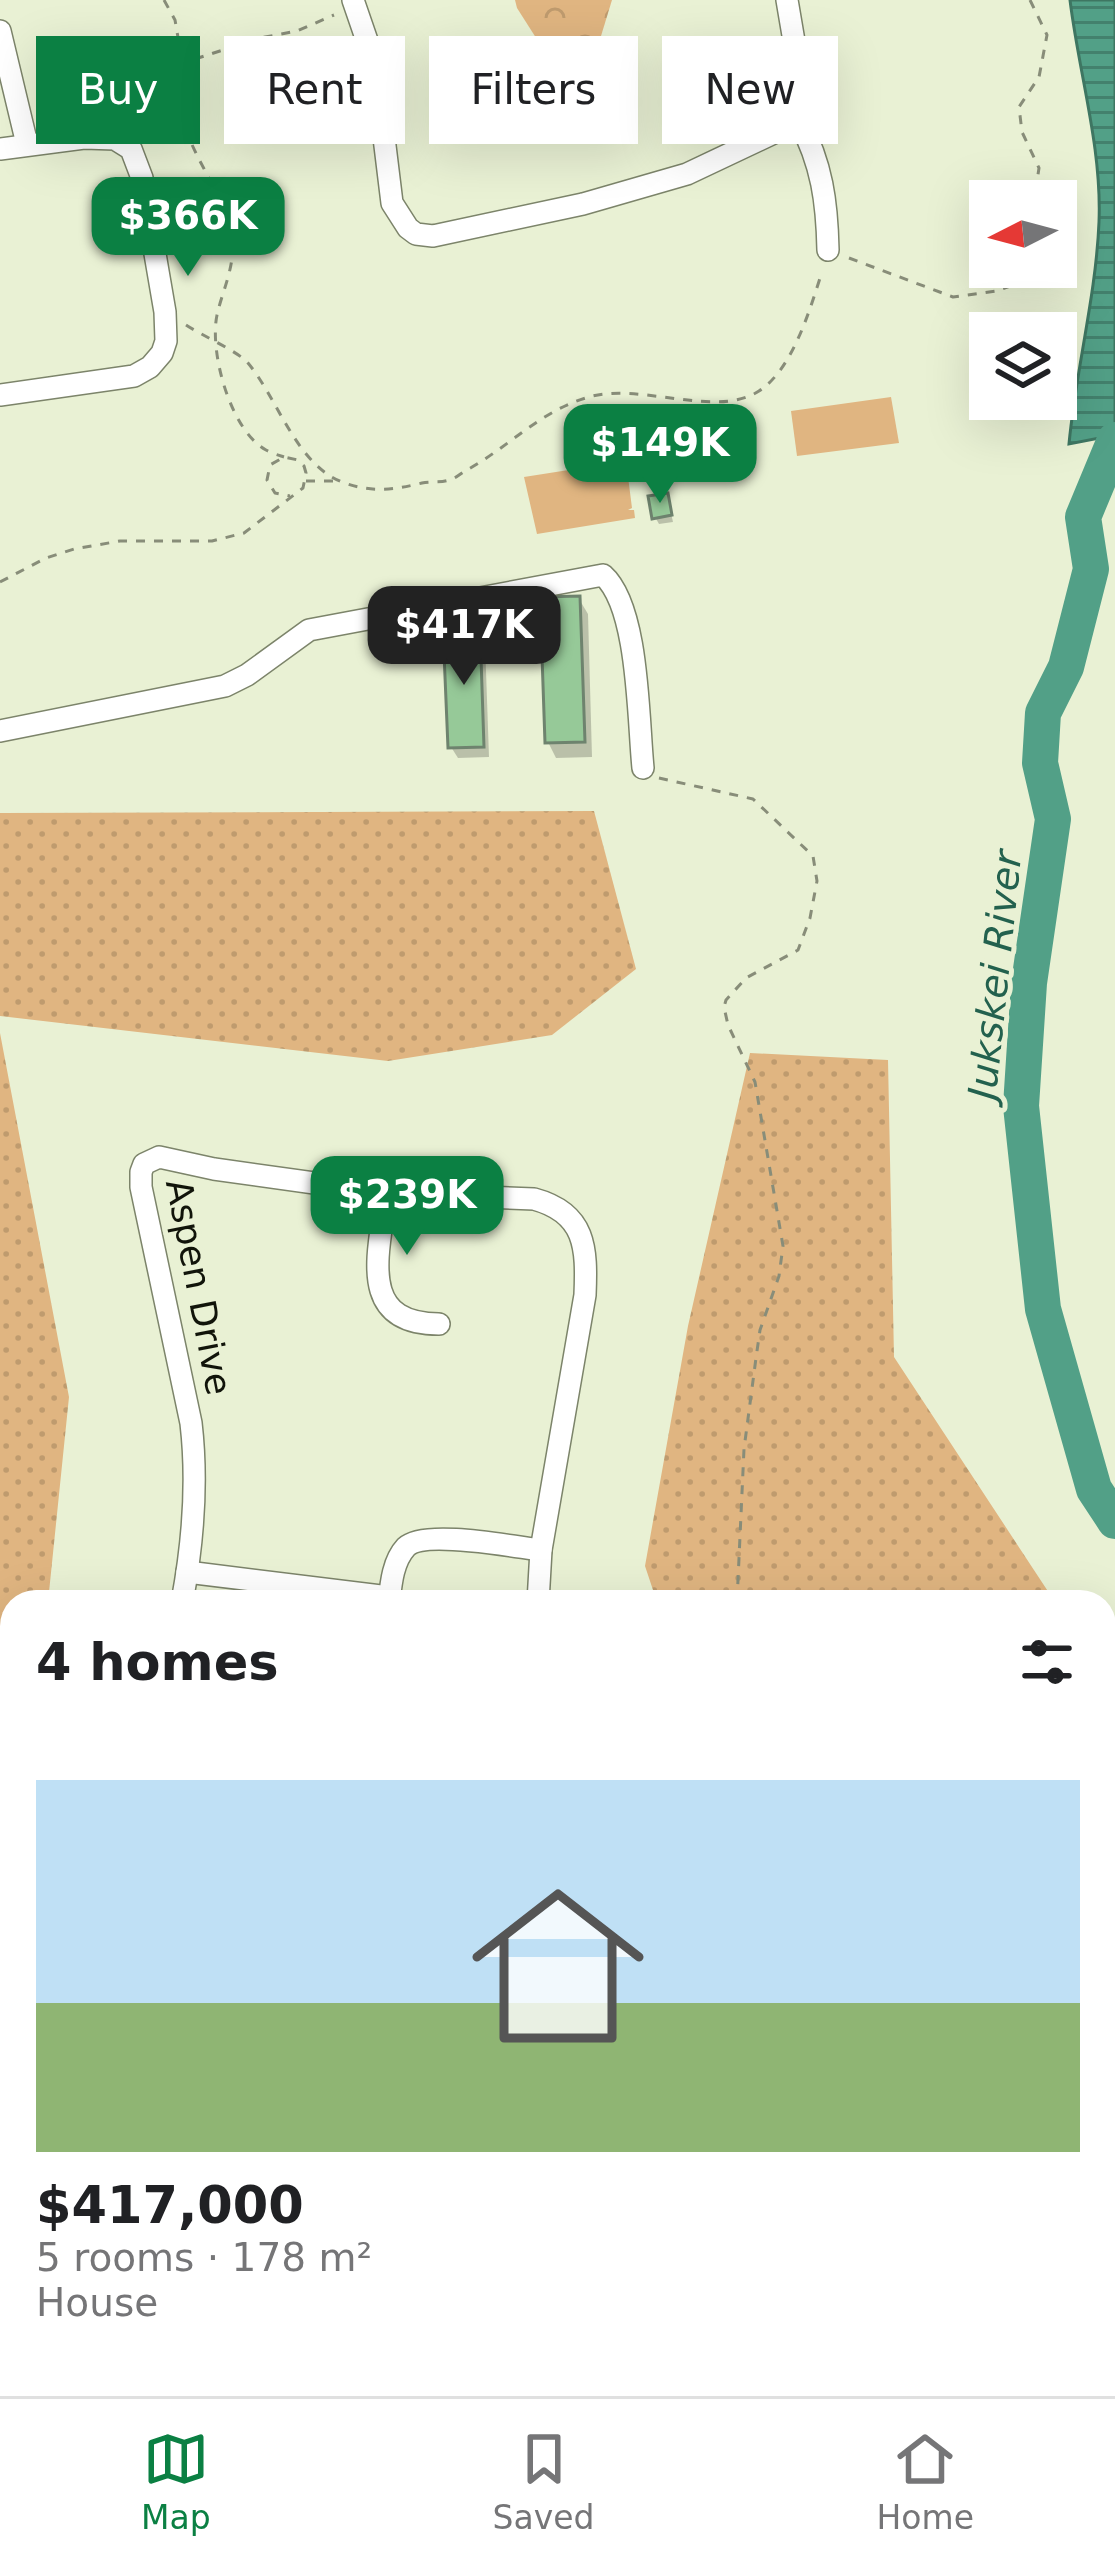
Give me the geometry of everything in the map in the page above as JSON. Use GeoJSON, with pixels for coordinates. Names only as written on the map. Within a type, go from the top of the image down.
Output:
{"type":"FeatureCollection","features":[{"type":"Feature","properties":{"kind":"street"},"geometry":{"type":"LineString","coordinates":[[787,0],[792,36]]}},
{"type":"Feature","properties":{"kind":"street"},"geometry":{"type":"LineString","coordinates":[[355,4],[374,64],[392,203],[416,234],[456,232],[634,190],[687,174],[744,144]]}},
{"type":"Feature","properties":{"kind":"street"},"geometry":{"type":"LineString","coordinates":[[0,31],[27,144]]}},
{"type":"Feature","properties":{"kind":"street"},"geometry":{"type":"LineString","coordinates":[[0,148],[36,143]]}},
{"type":"Feature","properties":{"kind":"street"},"geometry":{"type":"LineString","coordinates":[[0,395],[134,376],[162,353],[165,312],[142,178],[126,144]]}},
{"type":"Feature","properties":{"kind":"street"},"geometry":{"type":"LineString","coordinates":[[812,144],[824,195],[828,250]]}},
{"type":"Feature","properties":{"kind":"street"},"geometry":{"type":"LineString","coordinates":[[0,731],[225,686],[309,630],[603,575],[611,582],[632,634],[643,768]]}},
{"type":"Feature","properties":{"kind":"street","name":"Aspen Drive"},"geometry":{"type":"LineString","coordinates":[[184,1590],[195,1498],[191,1423],[141,1187],[144,1164],[159,1157],[386,1193],[534,1198],[569,1214],[579,1229],[584,1253],[585,1295],[541,1550],[539,1590]]}},
{"type":"Feature","properties":{"kind":"street"},"geometry":{"type":"LineString","coordinates":[[386,1193],[378,1277],[382,1295],[405,1320],[439,1324]]}},
{"type":"Feature","properties":{"kind":"street"},"geometry":{"type":"LineString","coordinates":[[391,1590],[398,1559],[415,1540],[541,1550]]}},
{"type":"Feature","properties":{"kind":"street"},"geometry":{"type":"LineString","coordinates":[[187,1572],[317,1590]]}},
{"type":"Feature","properties":{"kind":"path"},"geometry":{"type":"LineString","coordinates":[[164,0],[176,20],[178,36]]}},
{"type":"Feature","properties":{"kind":"path"},"geometry":{"type":"LineString","coordinates":[[1030,0],[1046,35],[1039,77],[1019,107],[1022,132],[1039,168],[1037,180]]}},
{"type":"Feature","properties":{"kind":"path"},"geometry":{"type":"LineString","coordinates":[[200,57],[297,31],[355,4]]}},
{"type":"Feature","properties":{"kind":"path"},"geometry":{"type":"LineString","coordinates":[[0,582],[74,549],[120,541],[212,541],[244,533],[306,482],[298,460],[263,449],[227,396],[215,344],[233,247],[222,200],[192,144]]}},
{"type":"Feature","properties":{"kind":"path"},"geometry":{"type":"LineString","coordinates":[[306,482],[339,482],[380,492],[448,481],[485,461],[540,418],[594,395],[637,392],[731,402],[752,396],[771,383],[797,340],[828,250],[953,296],[1005,288]]}},
{"type":"Feature","properties":{"kind":"path"},"geometry":{"type":"LineString","coordinates":[[165,312],[245,358],[303,452],[339,482]]}},
{"type":"Feature","properties":{"kind":"path"},"geometry":{"type":"LineString","coordinates":[[284,457],[270,465],[267,480],[275,493],[290,496]]}},
{"type":"Feature","properties":{"kind":"path"},"geometry":{"type":"LineString","coordinates":[[643,768],[656,778],[753,799],[813,856],[817,870],[810,918],[798,950],[746,978],[724,1007],[755,1082],[783,1256],[758,1341],[745,1449],[738,1590]]}},
{"type":"Feature","properties":{"kind":"green space"},"geometry":{"type":"Polygon","coordinates":[[[515,0],[612,0],[601,36],[535,36],[515,0]]]}},
{"type":"Feature","properties":{"kind":"green space"},"geometry":{"type":"Polygon","coordinates":[[[891,397],[899,443],[797,456],[791,411],[891,397]]]}},
{"type":"Feature","properties":{"kind":"green space"},"geometry":{"type":"Polygon","coordinates":[[[626,461],[632,508],[628,510],[634,510],[635,518],[537,534],[524,477],[626,461]]]}},
{"type":"Feature","properties":{"kind":"green space"},"geometry":{"type":"Polygon","coordinates":[[[594,811],[636,969],[552,1035],[388,1061],[0,1016],[0,813],[594,811]]]}},
{"type":"Feature","properties":{"kind":"green space"},"geometry":{"type":"Polygon","coordinates":[[[0,1033],[69,1397],[49,1590],[0,1590],[0,1033]]]}},
{"type":"Feature","properties":{"kind":"green space"},"geometry":{"type":"Polygon","coordinates":[[[750,1053],[888,1060],[894,1357],[1047,1590],[653,1590],[645,1566],[688,1326],[750,1053]]]}},
{"type":"Feature","properties":{"kind":"shaded area"},"geometry":{"type":"Polygon","coordinates":[[[1070,0],[1115,0],[1115,435],[1069,444],[1072,420],[1077,420],[1077,382],[1099,222],[1094,138],[1070,0]]]}},
{"type":"Feature","properties":{"kind":"building"},"geometry":{"type":"Polygon","coordinates":[[[668,493],[672,515],[652,519],[648,496],[668,493]]]}},
{"type":"Feature","properties":{"kind":"building"},"geometry":{"type":"Polygon","coordinates":[[[580,596],[585,742],[545,743],[540,597],[580,596]]]}},
{"type":"Feature","properties":{"kind":"building"},"geometry":{"type":"Polygon","coordinates":[[[480,628],[484,747],[448,748],[443,629],[480,628]]]}},
{"type":"Feature","properties":{"kind":"waterway","name":"Jukskei River"},"geometry":{"type":"LineString","coordinates":[[1115,440],[1083,517],[1091,569],[1066,667],[1043,713],[1040,763],[1053,819],[1029,983],[1021,1106],[1043,1309],[1094,1489],[1115,1521]]}}]}
